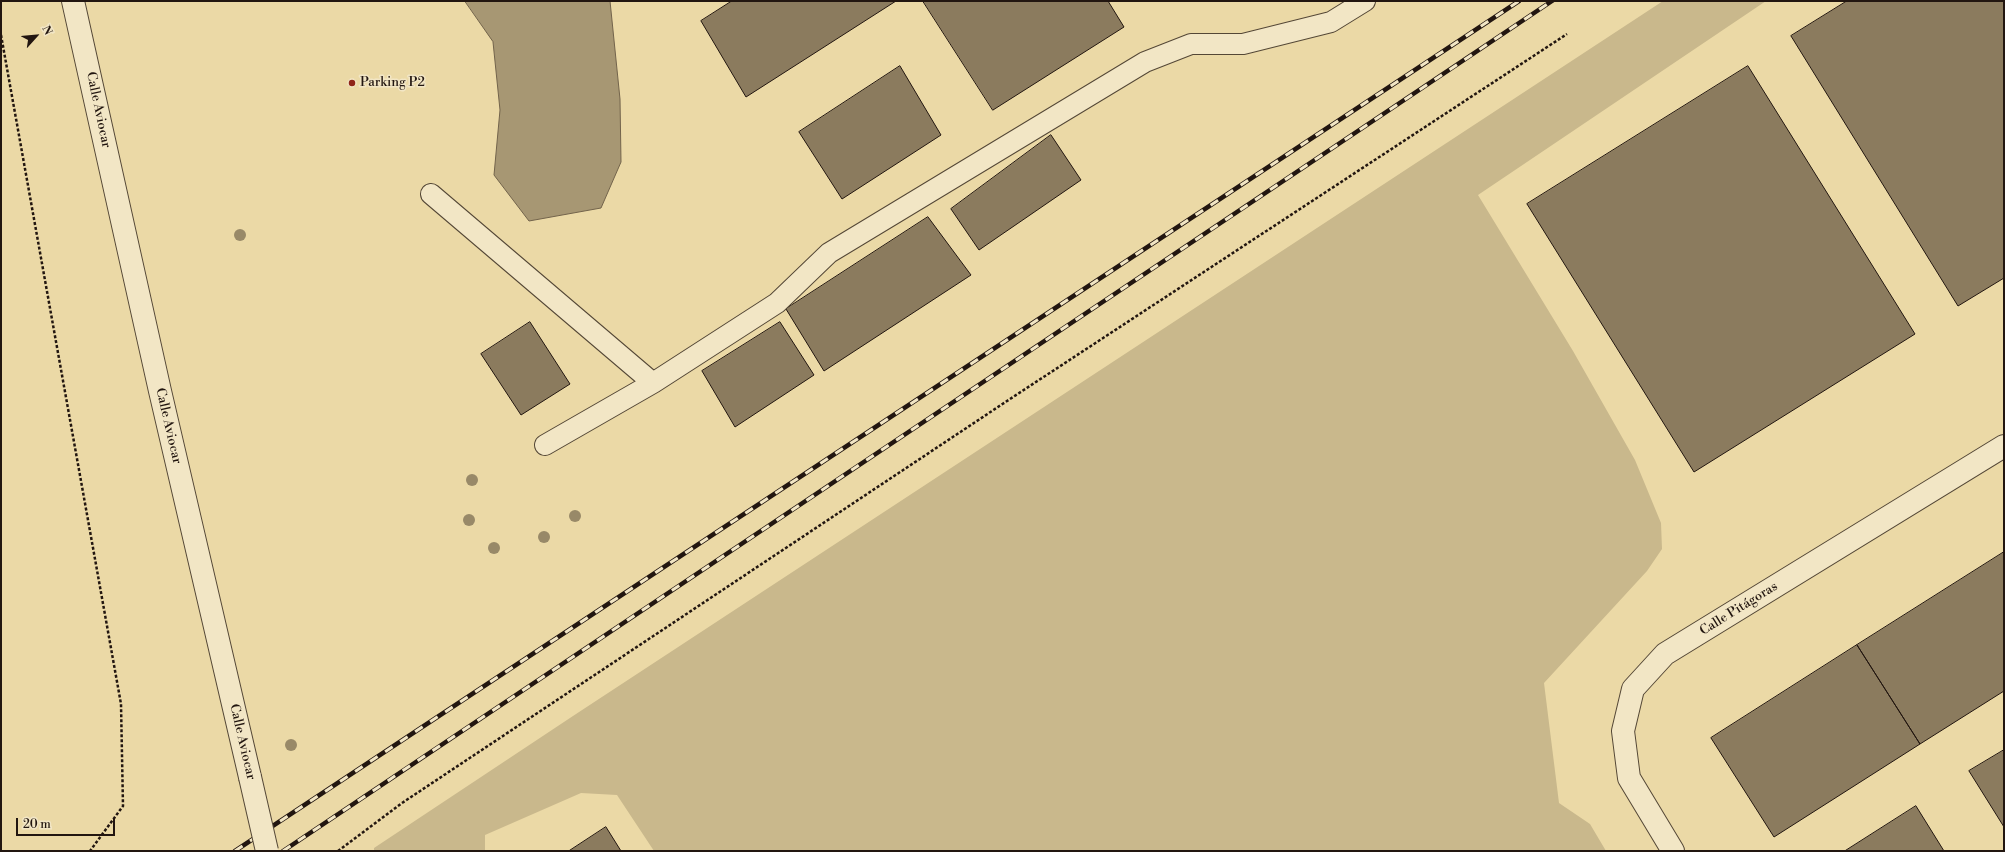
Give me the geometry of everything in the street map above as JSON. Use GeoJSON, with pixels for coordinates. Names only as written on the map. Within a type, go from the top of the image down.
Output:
{"type":"FeatureCollection","features":[{"type":"Feature","properties":{"kind":"street","name":"Calle Aviocar"},"geometry":{"type":"LineString","coordinates":[[73,1],[160,391],[267,851]]}},
{"type":"Feature","properties":{"kind":"street","name":"Calle Pitágoras"},"geometry":{"type":"LineString","coordinates":[[1673,851],[1629,778],[1623,731],[1633,689],[1665,654],[2004,446]]}},
{"type":"Feature","properties":{"kind":"lane"},"geometry":{"type":"LineString","coordinates":[[545,445],[653,383],[777,303],[829,253],[1145,62],[1191,44],[1243,44],[1331,22],[1365,1]]}},
{"type":"Feature","properties":{"kind":"lane"},"geometry":{"type":"LineString","coordinates":[[431,194],[653,383]]}},
{"type":"Feature","properties":{"kind":"path"},"geometry":{"type":"LineString","coordinates":[[338,851],[402,803],[1010,399],[1567,34]]}},
{"type":"Feature","properties":{"kind":"path"},"geometry":{"type":"LineString","coordinates":[[1,35],[121,704],[123,806],[90,851]]}},
{"type":"Feature","properties":{"kind":"shaded area"},"geometry":{"type":"Polygon","coordinates":[[[465,1],[610,1],[620,99],[621,162],[601,208],[529,221],[494,175],[500,110],[493,42],[465,1]]]}},
{"type":"Feature","properties":{"kind":"shaded area"},"geometry":{"type":"Polygon","coordinates":[[[1663,1],[1766,1],[1478,195],[1573,351],[1635,460],[1661,523],[1662,549],[1647,571],[1544,683],[1559,803],[1590,824],[1606,851],[654,851],[617,795],[581,793],[485,835],[485,851],[374,851],[374,848],[576,714],[1663,1]]]}},
{"type":"Feature","properties":{"kind":"building"},"geometry":{"type":"Polygon","coordinates":[[[732,1],[896,1],[746,97],[701,21],[732,1]]]}},
{"type":"Feature","properties":{"kind":"building"},"geometry":{"type":"Polygon","coordinates":[[[923,1],[1108,1],[1124,27],[993,110],[923,1]]]}},
{"type":"Feature","properties":{"kind":"building"},"geometry":{"type":"Polygon","coordinates":[[[1847,1],[2004,1],[2004,278],[1958,306],[1791,36],[1847,1]]]}},
{"type":"Feature","properties":{"kind":"building"},"geometry":{"type":"Polygon","coordinates":[[[900,66],[941,135],[842,199],[799,132],[900,66]]]}},
{"type":"Feature","properties":{"kind":"building"},"geometry":{"type":"Polygon","coordinates":[[[1748,66],[1915,334],[1694,472],[1527,204],[1748,66]]]}},
{"type":"Feature","properties":{"kind":"building"},"geometry":{"type":"Polygon","coordinates":[[[1051,135],[1081,180],[979,250],[951,209],[1051,135]]]}},
{"type":"Feature","properties":{"kind":"building"},"geometry":{"type":"Polygon","coordinates":[[[928,217],[971,275],[824,371],[786,309],[928,217]]]}},
{"type":"Feature","properties":{"kind":"building"},"geometry":{"type":"Polygon","coordinates":[[[530,322],[570,384],[521,415],[481,354],[530,322]]]}},
{"type":"Feature","properties":{"kind":"building"},"geometry":{"type":"Polygon","coordinates":[[[780,322],[814,375],[735,427],[702,371],[780,322]]]}},
{"type":"Feature","properties":{"kind":"building"},"geometry":{"type":"Polygon","coordinates":[[[2004,552],[2004,691],[1920,744],[1857,645],[2004,552]]]}},
{"type":"Feature","properties":{"kind":"building"},"geometry":{"type":"Polygon","coordinates":[[[1857,645],[1920,744],[1774,837],[1711,738],[1857,645]]]}},
{"type":"Feature","properties":{"kind":"building"},"geometry":{"type":"Polygon","coordinates":[[[2004,750],[2004,827],[1969,771],[2004,750]]]}},
{"type":"Feature","properties":{"kind":"building"},"geometry":{"type":"Polygon","coordinates":[[[1916,806],[1944,851],[1845,851],[1916,806]]]}},
{"type":"Feature","properties":{"kind":"building"},"geometry":{"type":"Polygon","coordinates":[[[606,827],[621,851],[569,851],[606,827]]]}},
{"type":"Feature","properties":{"kind":"railway"},"geometry":{"type":"LineString","coordinates":[[235,851],[1519,1]]}},
{"type":"Feature","properties":{"kind":"railway"},"geometry":{"type":"LineString","coordinates":[[283,851],[1552,1]]}},
{"type":"Feature","properties":{"kind":"place","name":"Parking P2"},"geometry":{"type":"Point","coordinates":[352,83]}}]}
